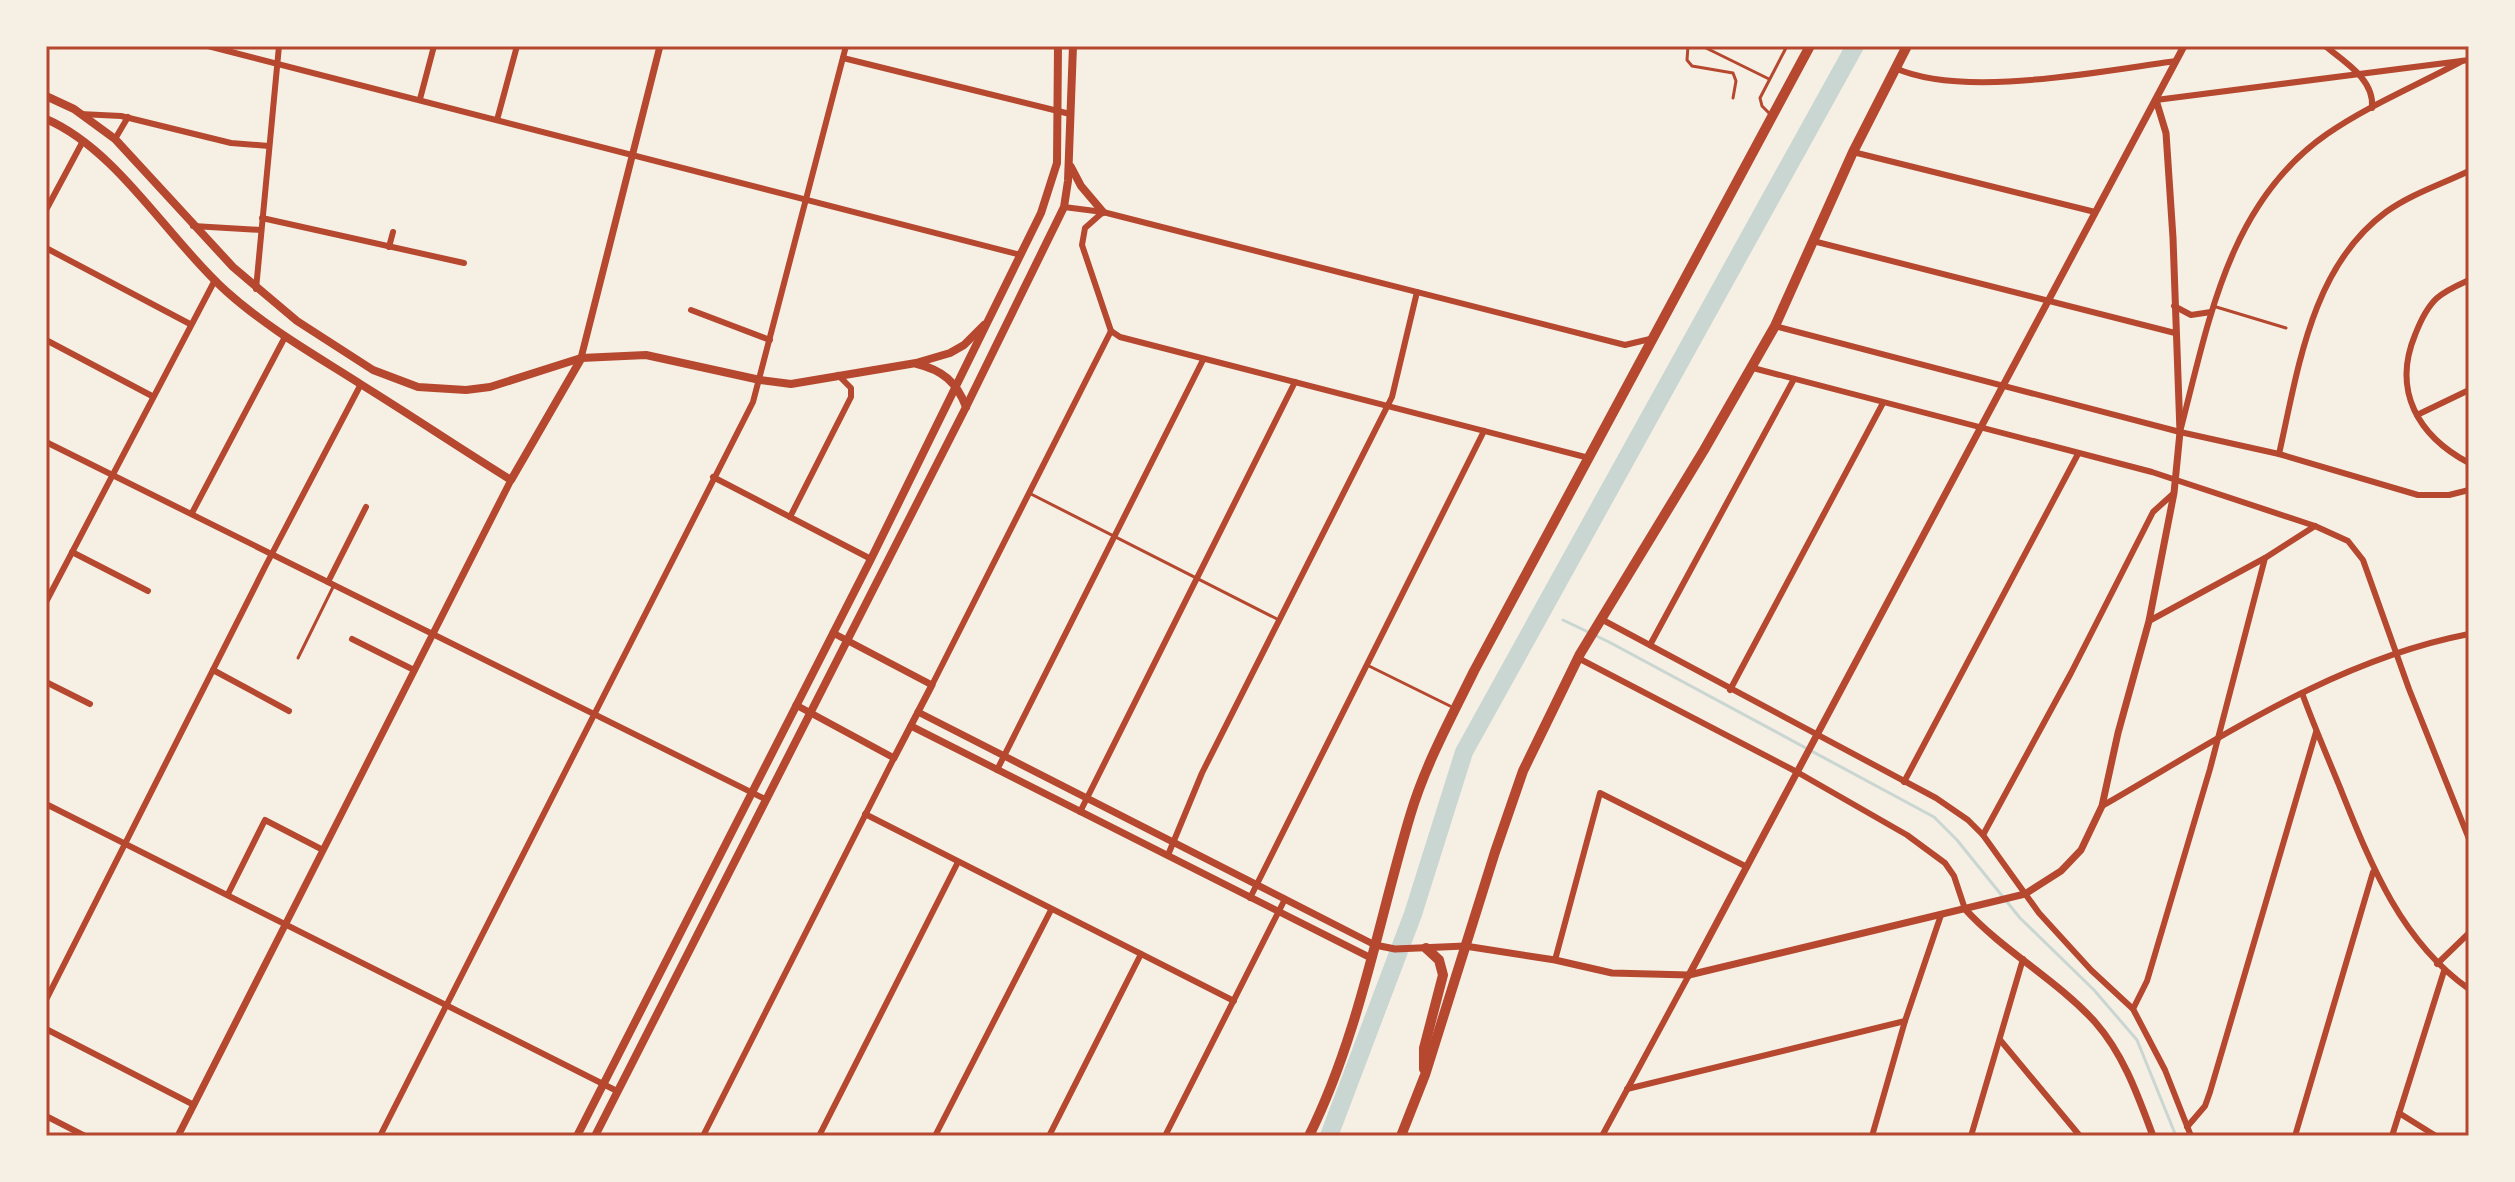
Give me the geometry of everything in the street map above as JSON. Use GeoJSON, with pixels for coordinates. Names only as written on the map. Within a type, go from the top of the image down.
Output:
{"type":"FeatureCollection","features":[{"type":"Feature","properties":{"kind":"highway"},"geometry":{"type":"LineString","coordinates":[[1309,1136],[1347,1041],[1410,813],[1433,754],[1474,671],[1810,46]]}},
{"type":"Feature","properties":{"kind":"highway"},"geometry":{"type":"LineString","coordinates":[[1401,1136],[1425,1075],[1523,771],[1579,656],[1753,368],[1853,152],[1907,46]]}},
{"type":"Feature","properties":{"kind":"highway"},"geometry":{"type":"LineString","coordinates":[[1425,1075],[1424,1048],[1443,968],[1426,948]]}},
{"type":"Feature","properties":{"kind":"main road"},"geometry":{"type":"LineString","coordinates":[[577,1136],[871,559],[1041,213],[1057,163],[1058,46]]}},
{"type":"Feature","properties":{"kind":"main road"},"geometry":{"type":"LineString","coordinates":[[595,1136],[966,407],[1064,207],[1069,165],[1073,46]]}},
{"type":"Feature","properties":{"kind":"main road"},"geometry":{"type":"LineString","coordinates":[[46,96],[80,114],[115,139],[193,226],[256,289],[297,321],[373,370],[418,387],[466,390],[490,387],[581,358],[646,355],[791,384],[916,363],[950,353],[964,345],[990,318]]}},
{"type":"Feature","properties":{"kind":"main road"},"geometry":{"type":"LineString","coordinates":[[46,119],[83,141],[133,189],[215,280],[285,337],[511,480],[581,358]]}},
{"type":"Feature","properties":{"kind":"main road"},"geometry":{"type":"LineString","coordinates":[[1069,165],[1081,186],[1103,212]]}},
{"type":"Feature","properties":{"kind":"main road"},"geometry":{"type":"LineString","coordinates":[[1041,213],[1064,207]]}},
{"type":"Feature","properties":{"kind":"main road"},"geometry":{"type":"LineString","coordinates":[[916,363],[942,372],[956,387],[966,407]]}},
{"type":"Feature","properties":{"kind":"street"},"geometry":{"type":"LineString","coordinates":[[208,46],[1021,255]]}},
{"type":"Feature","properties":{"kind":"street"},"geometry":{"type":"LineString","coordinates":[[256,289],[279,46]]}},
{"type":"Feature","properties":{"kind":"street"},"geometry":{"type":"LineString","coordinates":[[420,99],[434,46]]}},
{"type":"Feature","properties":{"kind":"street"},"geometry":{"type":"LineString","coordinates":[[497,120],[517,46]]}},
{"type":"Feature","properties":{"kind":"street"},"geometry":{"type":"LineString","coordinates":[[581,358],[660,46]]}},
{"type":"Feature","properties":{"kind":"street"},"geometry":{"type":"LineString","coordinates":[[380,1136],[753,402],[846,46]]}},
{"type":"Feature","properties":{"kind":"street"},"geometry":{"type":"LineString","coordinates":[[1602,1136],[2184,46]]}},
{"type":"Feature","properties":{"kind":"street"},"geometry":{"type":"LineString","coordinates":[[2325,46],[2358,73],[2372,94],[2372,108]]}},
{"type":"Feature","properties":{"kind":"street"},"geometry":{"type":"LineString","coordinates":[[843,58],[1070,114]]}},
{"type":"Feature","properties":{"kind":"street"},"geometry":{"type":"LineString","coordinates":[[1895,68],[1910,75],[1978,83],[2176,61]]}},
{"type":"Feature","properties":{"kind":"street"},"geometry":{"type":"LineString","coordinates":[[2156,100],[2466,61]]}},
{"type":"Feature","properties":{"kind":"street"},"geometry":{"type":"LineString","coordinates":[[2180,432],[2212,309],[2232,251],[2263,197],[2305,150],[2340,126],[2466,61]]}},
{"type":"Feature","properties":{"kind":"street"},"geometry":{"type":"LineString","coordinates":[[918,712],[1256,886],[1375,945],[1395,949],[1465,946],[1555,960],[1612,973],[1689,975],[2025,894],[2061,871],[2081,850],[2102,806],[2149,621],[2174,493],[2180,432],[2173,238],[2166,133],[2156,100]]}},
{"type":"Feature","properties":{"kind":"street"},"geometry":{"type":"LineString","coordinates":[[80,114],[128,117],[231,143],[269,146]]}},
{"type":"Feature","properties":{"kind":"street"},"geometry":{"type":"LineString","coordinates":[[115,139],[128,117]]}},
{"type":"Feature","properties":{"kind":"street"},"geometry":{"type":"LineString","coordinates":[[46,210],[83,141]]}},
{"type":"Feature","properties":{"kind":"street"},"geometry":{"type":"LineString","coordinates":[[1853,152],[2095,212]]}},
{"type":"Feature","properties":{"kind":"street"},"geometry":{"type":"LineString","coordinates":[[2279,454],[2309,333],[2326,284],[2338,263],[2362,234],[2388,211],[2469,171]]}},
{"type":"Feature","properties":{"kind":"street"},"geometry":{"type":"LineString","coordinates":[[1064,207],[1103,212],[1625,345],[1654,338]]}},
{"type":"Feature","properties":{"kind":"street"},"geometry":{"type":"LineString","coordinates":[[1103,212],[1085,228],[1082,245],[1111,331],[1120,337],[1589,458]]}},
{"type":"Feature","properties":{"kind":"street"},"geometry":{"type":"LineString","coordinates":[[262,218],[464,263]]}},
{"type":"Feature","properties":{"kind":"street"},"geometry":{"type":"LineString","coordinates":[[193,226],[261,230]]}},
{"type":"Feature","properties":{"kind":"street"},"geometry":{"type":"LineString","coordinates":[[389,247],[393,232]]}},
{"type":"Feature","properties":{"kind":"street"},"geometry":{"type":"LineString","coordinates":[[1813,241],[2175,333]]}},
{"type":"Feature","properties":{"kind":"street"},"geometry":{"type":"LineString","coordinates":[[46,248],[190,324]]}},
{"type":"Feature","properties":{"kind":"street"},"geometry":{"type":"LineString","coordinates":[[46,602],[215,280]]}},
{"type":"Feature","properties":{"kind":"street"},"geometry":{"type":"LineString","coordinates":[[2469,280],[2438,296],[2429,306],[2412,343],[2405,378],[2417,415],[2430,435],[2469,463]]}},
{"type":"Feature","properties":{"kind":"street"},"geometry":{"type":"LineString","coordinates":[[1168,855],[1202,773],[1388,406],[1417,292]]}},
{"type":"Feature","properties":{"kind":"street"},"geometry":{"type":"LineString","coordinates":[[2174,306],[2191,315],[2212,309]]}},
{"type":"Feature","properties":{"kind":"street"},"geometry":{"type":"LineString","coordinates":[[691,310],[770,340]]}},
{"type":"Feature","properties":{"kind":"street"},"geometry":{"type":"LineString","coordinates":[[1775,326],[2180,432],[2279,454],[2418,495],[2449,495],[2469,490]]}},
{"type":"Feature","properties":{"kind":"street"},"geometry":{"type":"LineString","coordinates":[[703,1136],[1111,331]]}},
{"type":"Feature","properties":{"kind":"street"},"geometry":{"type":"LineString","coordinates":[[192,513],[285,337]]}},
{"type":"Feature","properties":{"kind":"street"},"geometry":{"type":"LineString","coordinates":[[46,340],[152,396]]}},
{"type":"Feature","properties":{"kind":"street"},"geometry":{"type":"LineString","coordinates":[[997,770],[1203,360]]}},
{"type":"Feature","properties":{"kind":"street"},"geometry":{"type":"LineString","coordinates":[[1753,368],[2176,480],[2315,526],[2348,541],[2358,552],[2469,839]]}},
{"type":"Feature","properties":{"kind":"street"},"geometry":{"type":"LineString","coordinates":[[790,517],[847,410],[851,388],[838,375]]}},
{"type":"Feature","properties":{"kind":"street"},"geometry":{"type":"LineString","coordinates":[[1650,645],[1794,379]]}},
{"type":"Feature","properties":{"kind":"street"},"geometry":{"type":"LineString","coordinates":[[1080,812],[1295,382]]}},
{"type":"Feature","properties":{"kind":"street"},"geometry":{"type":"LineString","coordinates":[[46,1000],[361,384]]}},
{"type":"Feature","properties":{"kind":"street"},"geometry":{"type":"LineString","coordinates":[[2417,415],[2469,390]]}},
{"type":"Feature","properties":{"kind":"street"},"geometry":{"type":"LineString","coordinates":[[1730,690],[1883,403]]}},
{"type":"Feature","properties":{"kind":"street"},"geometry":{"type":"LineString","coordinates":[[1250,898],[1484,431]]}},
{"type":"Feature","properties":{"kind":"street"},"geometry":{"type":"LineString","coordinates":[[46,442],[765,799]]}},
{"type":"Feature","properties":{"kind":"street"},"geometry":{"type":"LineString","coordinates":[[1904,782],[2078,454]]}},
{"type":"Feature","properties":{"kind":"street"},"geometry":{"type":"LineString","coordinates":[[713,477],[871,559]]}},
{"type":"Feature","properties":{"kind":"street"},"geometry":{"type":"LineString","coordinates":[[178,1136],[511,480]]}},
{"type":"Feature","properties":{"kind":"street"},"geometry":{"type":"LineString","coordinates":[[1983,835],[2071,673],[2153,512],[2174,493]]}},
{"type":"Feature","properties":{"kind":"street"},"geometry":{"type":"LineString","coordinates":[[331,584],[366,507]]}},
{"type":"Feature","properties":{"kind":"street"},"geometry":{"type":"LineString","coordinates":[[2149,621],[2265,558],[2315,526]]}},
{"type":"Feature","properties":{"kind":"street"},"geometry":{"type":"LineString","coordinates":[[72,552],[148,591]]}},
{"type":"Feature","properties":{"kind":"street"},"geometry":{"type":"LineString","coordinates":[[2133,1009],[2147,981],[2218,738],[2265,558]]}},
{"type":"Feature","properties":{"kind":"street"},"geometry":{"type":"LineString","coordinates":[[1599,621],[1650,645],[1951,808],[1983,835],[2039,913],[2091,970],[2133,1009],[2165,1070],[2191,1136]]}},
{"type":"Feature","properties":{"kind":"street"},"geometry":{"type":"LineString","coordinates":[[833,633],[932,685]]}},
{"type":"Feature","properties":{"kind":"street"},"geometry":{"type":"LineString","coordinates":[[2102,806],[2218,738],[2360,665],[2469,634]]}},
{"type":"Feature","properties":{"kind":"street"},"geometry":{"type":"LineString","coordinates":[[352,639],[414,670]]}},
{"type":"Feature","properties":{"kind":"street"},"geometry":{"type":"LineString","coordinates":[[1579,656],[1799,768],[1907,835],[1945,863],[1954,876],[1965,909],[2094,1021],[2112,1044],[2123,1062],[2153,1136]]}},
{"type":"Feature","properties":{"kind":"street"},"geometry":{"type":"LineString","coordinates":[[213,670],[289,711]]}},
{"type":"Feature","properties":{"kind":"street"},"geometry":{"type":"LineString","coordinates":[[46,682],[90,704]]}},
{"type":"Feature","properties":{"kind":"street"},"geometry":{"type":"LineString","coordinates":[[2302,693],[2373,872],[2437,964],[2469,989]]}},
{"type":"Feature","properties":{"kind":"street"},"geometry":{"type":"LineString","coordinates":[[796,705],[894,758]]}},
{"type":"Feature","properties":{"kind":"street"},"geometry":{"type":"LineString","coordinates":[[911,726],[1371,958]]}},
{"type":"Feature","properties":{"kind":"street"},"geometry":{"type":"LineString","coordinates":[[2187,1127],[2205,1106],[2210,1092],[2316,732]]}},
{"type":"Feature","properties":{"kind":"street"},"geometry":{"type":"LineString","coordinates":[[1555,960],[1597,797],[1602,793],[1747,867]]}},
{"type":"Feature","properties":{"kind":"street"},"geometry":{"type":"LineString","coordinates":[[46,804],[617,1091]]}},
{"type":"Feature","properties":{"kind":"street"},"geometry":{"type":"LineString","coordinates":[[865,814],[1234,1001]]}},
{"type":"Feature","properties":{"kind":"street"},"geometry":{"type":"LineString","coordinates":[[228,894],[265,820],[323,850]]}},
{"type":"Feature","properties":{"kind":"street"},"geometry":{"type":"LineString","coordinates":[[819,1136],[958,862]]}},
{"type":"Feature","properties":{"kind":"street"},"geometry":{"type":"LineString","coordinates":[[2295,1136],[2373,872]]}},
{"type":"Feature","properties":{"kind":"street"},"geometry":{"type":"LineString","coordinates":[[1165,1136],[1285,899]]}},
{"type":"Feature","properties":{"kind":"street"},"geometry":{"type":"LineString","coordinates":[[935,1136],[1051,910]]}},
{"type":"Feature","properties":{"kind":"street"},"geometry":{"type":"LineString","coordinates":[[1872,1136],[1905,1021],[1941,915]]}},
{"type":"Feature","properties":{"kind":"street"},"geometry":{"type":"LineString","coordinates":[[2437,964],[2469,933]]}},
{"type":"Feature","properties":{"kind":"street"},"geometry":{"type":"LineString","coordinates":[[1049,1136],[1141,954]]}},
{"type":"Feature","properties":{"kind":"street"},"geometry":{"type":"LineString","coordinates":[[1971,1136],[2024,959]]}},
{"type":"Feature","properties":{"kind":"street"},"geometry":{"type":"LineString","coordinates":[[2392,1136],[2444,971]]}},
{"type":"Feature","properties":{"kind":"street"},"geometry":{"type":"LineString","coordinates":[[1627,1089],[1905,1021]]}},
{"type":"Feature","properties":{"kind":"street"},"geometry":{"type":"LineString","coordinates":[[46,1029],[194,1105]]}},
{"type":"Feature","properties":{"kind":"street"},"geometry":{"type":"LineString","coordinates":[[2001,1041],[2080,1136]]}},
{"type":"Feature","properties":{"kind":"street"},"geometry":{"type":"LineString","coordinates":[[2399,1113],[2436,1136]]}},
{"type":"Feature","properties":{"kind":"street"},"geometry":{"type":"LineString","coordinates":[[46,1116],[85,1136]]}},
{"type":"Feature","properties":{"kind":"lane"},"geometry":{"type":"LineString","coordinates":[[1688,46],[1687,60],[1692,66],[1733,73],[1736,81],[1733,98]]}},
{"type":"Feature","properties":{"kind":"lane"},"geometry":{"type":"LineString","coordinates":[[1702,46],[1769,79]]}},
{"type":"Feature","properties":{"kind":"lane"},"geometry":{"type":"LineString","coordinates":[[1772,116],[1760,101],[1787,46]]}},
{"type":"Feature","properties":{"kind":"lane"},"geometry":{"type":"LineString","coordinates":[[2212,309],[2286,328]]}},
{"type":"Feature","properties":{"kind":"lane"},"geometry":{"type":"LineString","coordinates":[[1029,493],[1280,621]]}},
{"type":"Feature","properties":{"kind":"lane"},"geometry":{"type":"LineString","coordinates":[[298,658],[331,584]]}},
{"type":"Feature","properties":{"kind":"lane"},"geometry":{"type":"LineString","coordinates":[[1366,664],[1450,706]]}},
{"type":"Feature","properties":{"kind":"waterway"},"geometry":{"type":"LineString","coordinates":[[1329,1136],[1413,914],[1464,752],[1855,46]]}},
{"type":"Feature","properties":{"kind":"waterway"},"geometry":{"type":"LineString","coordinates":[[1563,620],[1934,817],[1957,840],[2020,918],[2094,990],[2137,1040],[2176,1136]]}}]}
